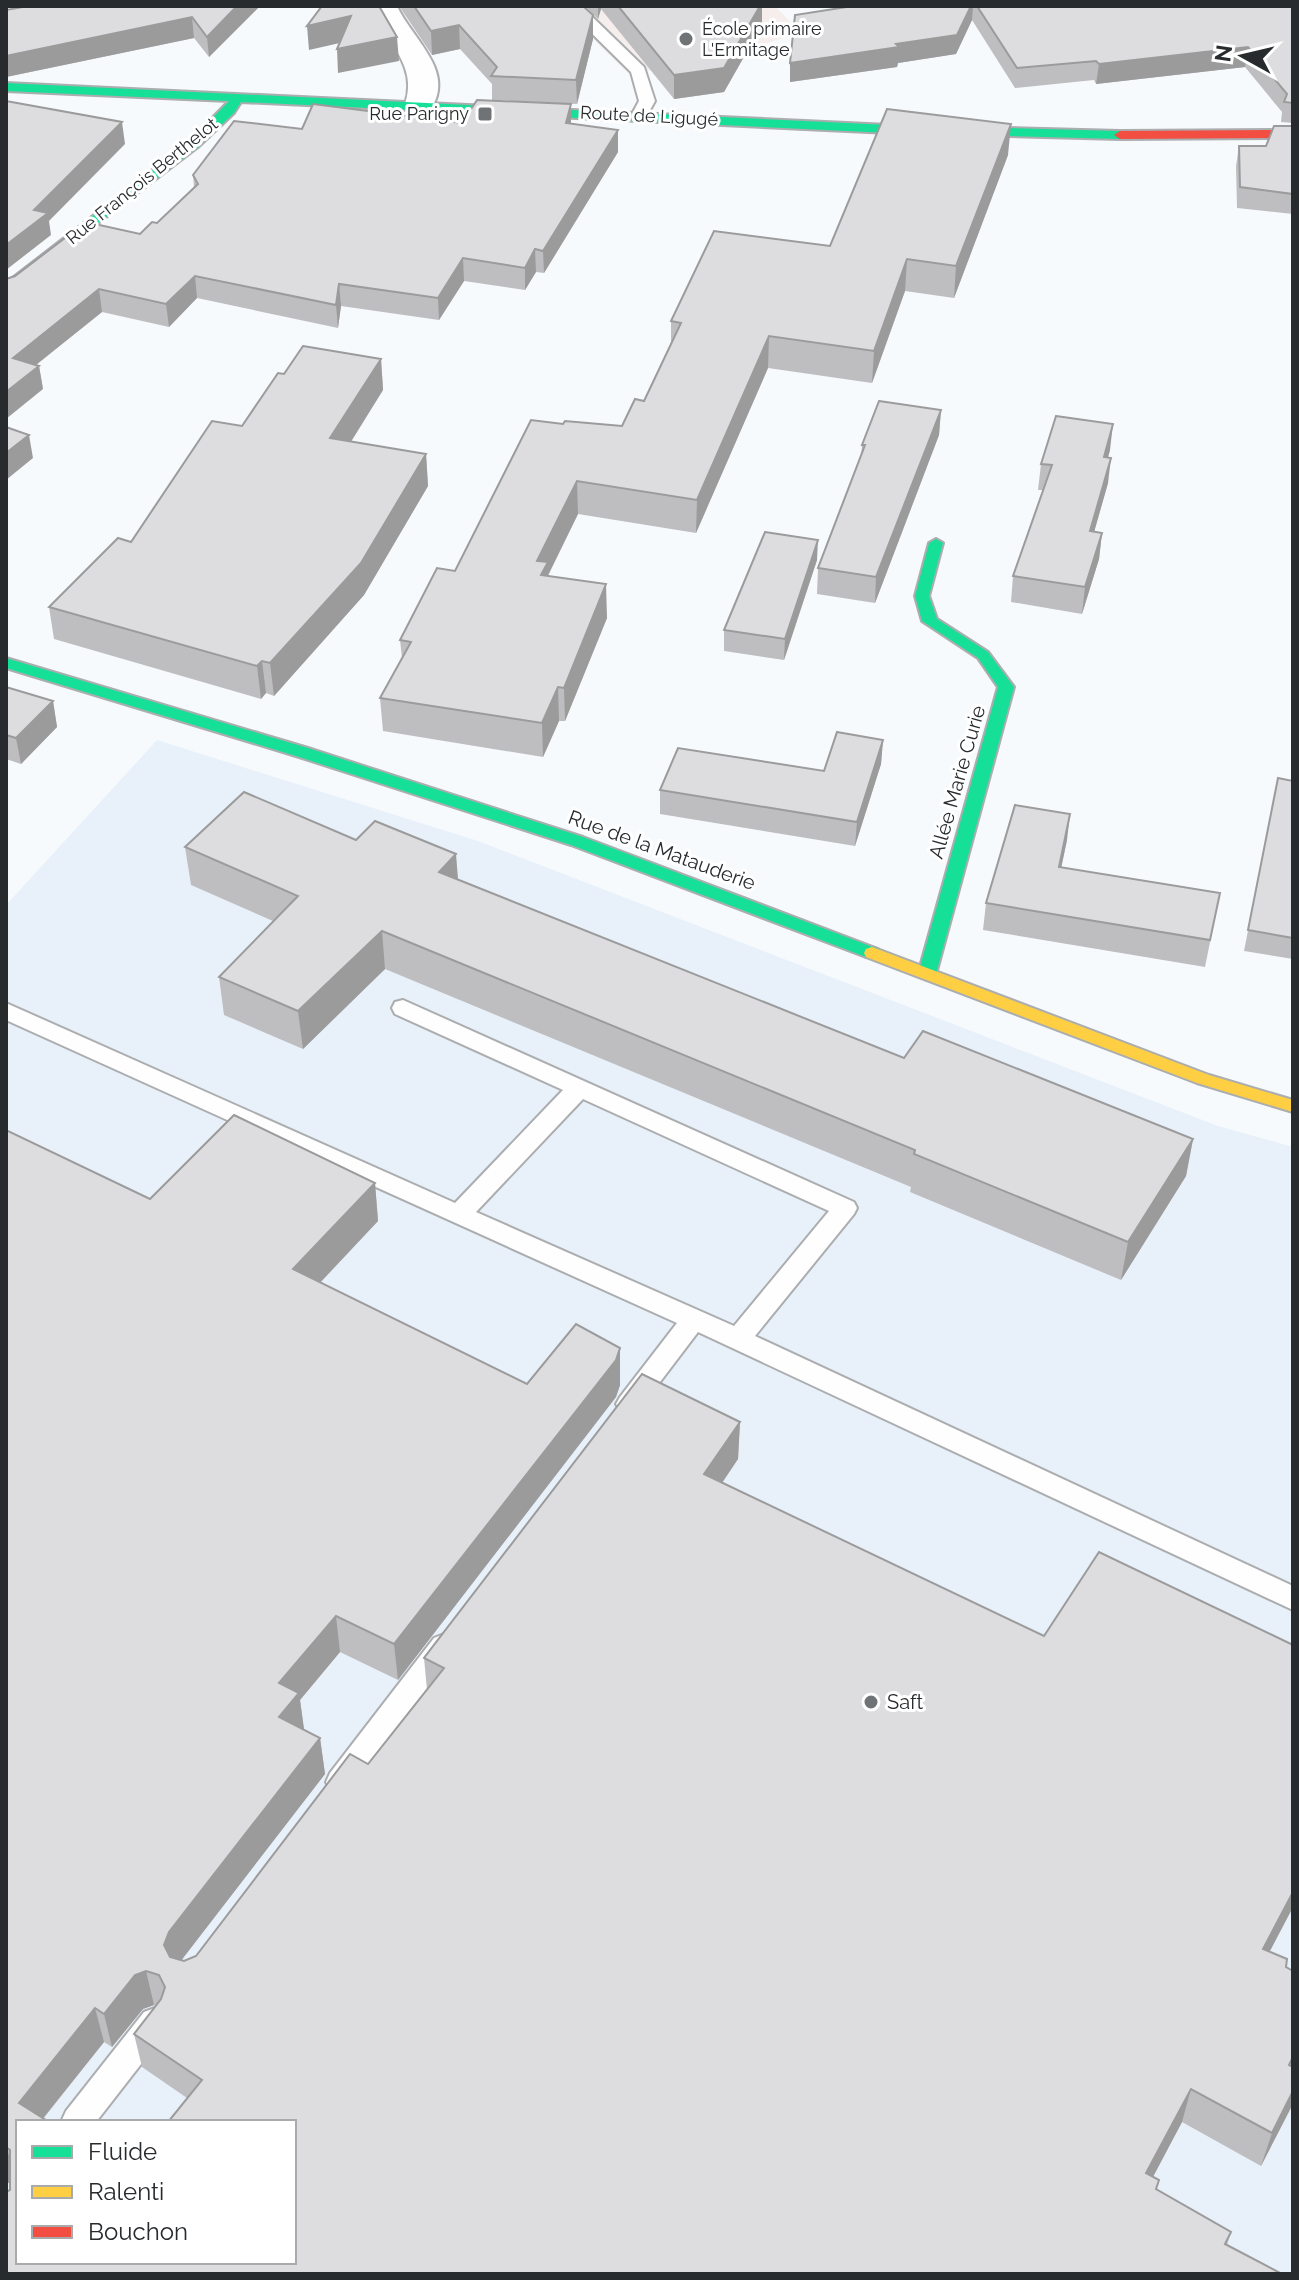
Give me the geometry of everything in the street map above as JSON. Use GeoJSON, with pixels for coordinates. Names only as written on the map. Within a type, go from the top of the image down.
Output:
{"type":"FeatureCollection","features":[{"type":"Feature","properties":{"kind":"street"},"geometry":{"type":"LineString","coordinates":[[383,6],[426,76],[425,93],[420,104]]}},
{"type":"Feature","properties":{"kind":"street","name":"Route de Ligugé"},"geometry":{"type":"LineString","coordinates":[[6,87],[1080,135],[1293,134]]}},
{"type":"Feature","properties":{"kind":"street","name":"Rue François Berthelot"},"geometry":{"type":"LineString","coordinates":[[6,289],[194,144],[230,110],[236,99]]}},
{"type":"Feature","properties":{"kind":"street","name":"Allée Marie Curie"},"geometry":{"type":"LineString","coordinates":[[927,974],[1006,687],[983,655],[930,621],[922,596],[936,543]]}},
{"type":"Feature","properties":{"kind":"street","name":"Rue de la Matauderie"},"geometry":{"type":"LineString","coordinates":[[6,663],[302,752],[577,841],[1203,1079],[1293,1106]]}},
{"type":"Feature","properties":{"kind":"lane"},"geometry":{"type":"LineString","coordinates":[[572,6],[638,70],[647,101],[639,116]]}},
{"type":"Feature","properties":{"kind":"lane"},"geometry":{"type":"LineString","coordinates":[[403,1008],[845,1208],[738,1339]]}},
{"type":"Feature","properties":{"kind":"lane"},"geometry":{"type":"LineString","coordinates":[[6,1011],[738,1339],[1293,1599]]}},
{"type":"Feature","properties":{"kind":"lane"},"geometry":{"type":"LineString","coordinates":[[459,1215],[580,1087]]}},
{"type":"Feature","properties":{"kind":"lane"},"geometry":{"type":"LineString","coordinates":[[617,1420],[694,1319]]}},
{"type":"Feature","properties":{"kind":"lane"},"geometry":{"type":"LineString","coordinates":[[326,1801],[462,1623]]}},
{"type":"Feature","properties":{"kind":"lane"},"geometry":{"type":"LineString","coordinates":[[79,2120],[155,2022]]}},
{"type":"Feature","properties":{"kind":"shaded area","name":"École primaire L'Ermitage"},"geometry":{"type":"Polygon","coordinates":[[[559,6],[775,6],[801,33],[630,75],[559,6]]]}},
{"type":"Feature","properties":{"kind":"shaded area"},"geometry":{"type":"Polygon","coordinates":[[[157,740],[478,841],[1218,1126],[1293,1147],[1293,2274],[6,2274],[6,905],[157,740]]]}},
{"type":"Feature","properties":{"kind":"building"},"geometry":{"type":"Polygon","coordinates":[[[28,6],[237,6],[207,37],[192,17],[6,56],[6,10],[28,6]]]}},
{"type":"Feature","properties":{"kind":"building"},"geometry":{"type":"Polygon","coordinates":[[[322,6],[379,6],[397,37],[337,49],[351,16],[307,26],[322,6]]]}},
{"type":"Feature","properties":{"kind":"building"},"geometry":{"type":"Polygon","coordinates":[[[414,6],[583,6],[593,15],[576,80],[491,76],[497,67],[459,25],[431,31],[414,6]]]}},
{"type":"Feature","properties":{"kind":"building"},"geometry":{"type":"Polygon","coordinates":[[[618,6],[760,6],[724,68],[674,75],[618,6]]]}},
{"type":"Feature","properties":{"kind":"building"},"geometry":{"type":"Polygon","coordinates":[[[853,6],[971,6],[957,35],[790,63],[795,15],[853,6]]]}},
{"type":"Feature","properties":{"kind":"building"},"geometry":{"type":"Polygon","coordinates":[[[977,6],[1293,6],[1293,103],[1284,102],[1287,94],[1248,47],[1099,64],[1096,61],[1017,68],[977,6]]]}},
{"type":"Feature","properties":{"kind":"building"},"geometry":{"type":"Polygon","coordinates":[[[477,100],[571,104],[566,123],[618,130],[543,251],[535,249],[525,268],[463,258],[438,298],[339,284],[336,305],[195,276],[166,304],[99,289],[13,358],[39,366],[6,392],[6,279],[15,276],[86,222],[140,234],[152,222],[157,223],[198,184],[193,175],[234,121],[302,129],[313,104],[462,123],[477,100]]]}},
{"type":"Feature","properties":{"kind":"building"},"geometry":{"type":"Polygon","coordinates":[[[6,101],[122,122],[34,210],[48,213],[6,245],[6,101]]]}},
{"type":"Feature","properties":{"kind":"building"},"geometry":{"type":"Polygon","coordinates":[[[887,109],[1011,124],[956,266],[907,259],[874,351],[769,336],[697,500],[577,481],[537,561],[548,562],[541,575],[606,584],[564,688],[558,687],[542,723],[380,698],[411,642],[400,640],[437,568],[455,571],[531,420],[622,426],[635,399],[644,401],[681,323],[671,321],[714,231],[830,246],[887,109]]]}},
{"type":"Feature","properties":{"kind":"building"},"geometry":{"type":"Polygon","coordinates":[[[1274,126],[1293,126],[1293,194],[1240,187],[1239,146],[1266,146],[1274,126]]]}},
{"type":"Feature","properties":{"kind":"building"},"geometry":{"type":"Polygon","coordinates":[[[303,346],[381,359],[330,438],[426,454],[361,563],[270,663],[262,661],[257,666],[49,607],[118,538],[131,542],[212,421],[242,426],[278,373],[284,374],[303,346]]]}},
{"type":"Feature","properties":{"kind":"building"},"geometry":{"type":"Polygon","coordinates":[[[879,401],[941,410],[876,577],[818,568],[865,445],[862,445],[879,401]]]}},
{"type":"Feature","properties":{"kind":"building"},"geometry":{"type":"Polygon","coordinates":[[[1056,416],[1113,424],[1104,457],[1111,458],[1090,531],[1102,533],[1085,587],[1013,576],[1052,465],[1041,464],[1056,416]]]}},
{"type":"Feature","properties":{"kind":"building"},"geometry":{"type":"Polygon","coordinates":[[[6,427],[29,435],[6,453],[6,427]]]}},
{"type":"Feature","properties":{"kind":"building"},"geometry":{"type":"Polygon","coordinates":[[[765,532],[818,540],[785,639],[724,630],[765,532]]]}},
{"type":"Feature","properties":{"kind":"building"},"geometry":{"type":"Polygon","coordinates":[[[6,687],[53,701],[16,738],[6,735],[6,687]]]}},
{"type":"Feature","properties":{"kind":"building"},"geometry":{"type":"Polygon","coordinates":[[[837,732],[883,740],[857,822],[660,790],[678,748],[824,771],[837,732]]]}},
{"type":"Feature","properties":{"kind":"building"},"geometry":{"type":"Polygon","coordinates":[[[1278,778],[1293,781],[1293,938],[1248,930],[1278,778]]]}},
{"type":"Feature","properties":{"kind":"building"},"geometry":{"type":"Polygon","coordinates":[[[244,792],[356,840],[375,821],[456,854],[439,872],[904,1058],[923,1031],[1193,1139],[1128,1242],[914,1154],[915,1150],[382,931],[298,1011],[219,977],[298,896],[185,847],[244,792]]]}},
{"type":"Feature","properties":{"kind":"building"},"geometry":{"type":"Polygon","coordinates":[[[1015,805],[1070,814],[1059,867],[1220,893],[1210,940],[986,903],[1015,805]]]}},
{"type":"Feature","properties":{"kind":"building","name":"Saft"},"geometry":{"type":"Polygon","coordinates":[[[234,1115],[375,1183],[293,1269],[527,1384],[576,1324],[620,1348],[616,1360],[394,1644],[336,1616],[279,1683],[299,1693],[279,1717],[320,1738],[169,1932],[164,1945],[170,1957],[184,1961],[196,1956],[350,1754],[368,1764],[444,1668],[424,1658],[642,1374],[740,1422],[704,1474],[1044,1636],[1099,1552],[1293,1645],[1293,1892],[1263,1949],[1287,1959],[1286,1967],[1293,1971],[1293,2057],[1289,2065],[1293,2067],[1293,2091],[1272,2133],[1191,2089],[1146,2173],[1159,2180],[1156,2189],[1231,2232],[1225,2244],[1282,2274],[6,2274],[6,2192],[10,2190],[10,2150],[6,2147],[6,1130],[150,1199],[234,1115]],[[146,1971],[135,1975],[104,2014],[95,2008],[19,2103],[46,2120],[16,2120],[16,2264],[296,2264],[296,2120],[170,2120],[202,2080],[134,2034],[161,1999],[165,1987],[159,1975],[146,1971]]]}},
{"type":"Feature","properties":{"kind":"traffic: fast"},"geometry":{"type":"LineString","coordinates":[[6,87],[889,129],[1120,135]]}},
{"type":"Feature","properties":{"kind":"traffic: fast"},"geometry":{"type":"LineString","coordinates":[[6,289],[194,144],[230,110],[236,99]]}},
{"type":"Feature","properties":{"kind":"traffic: fast"},"geometry":{"type":"LineString","coordinates":[[927,974],[1006,687],[983,655],[930,621],[922,596],[936,543]]}},
{"type":"Feature","properties":{"kind":"traffic: fast"},"geometry":{"type":"LineString","coordinates":[[6,663],[302,752],[577,841],[872,953]]}},
{"type":"Feature","properties":{"kind":"traffic: slow"},"geometry":{"type":"LineString","coordinates":[[872,953],[1203,1079],[1293,1106]]}},
{"type":"Feature","properties":{"kind":"traffic: jam"},"geometry":{"type":"LineString","coordinates":[[1120,135],[1293,134]]}},
{"type":"Feature","properties":{"kind":"place","name":"École primaire L'Ermitage"},"geometry":{"type":"Point","coordinates":[686,39]}},
{"type":"Feature","properties":{"kind":"place","name":"Rue Parigny"},"geometry":{"type":"Point","coordinates":[485,114]}},
{"type":"Feature","properties":{"kind":"place","name":"Saft"},"geometry":{"type":"Point","coordinates":[871,1702]}}]}
